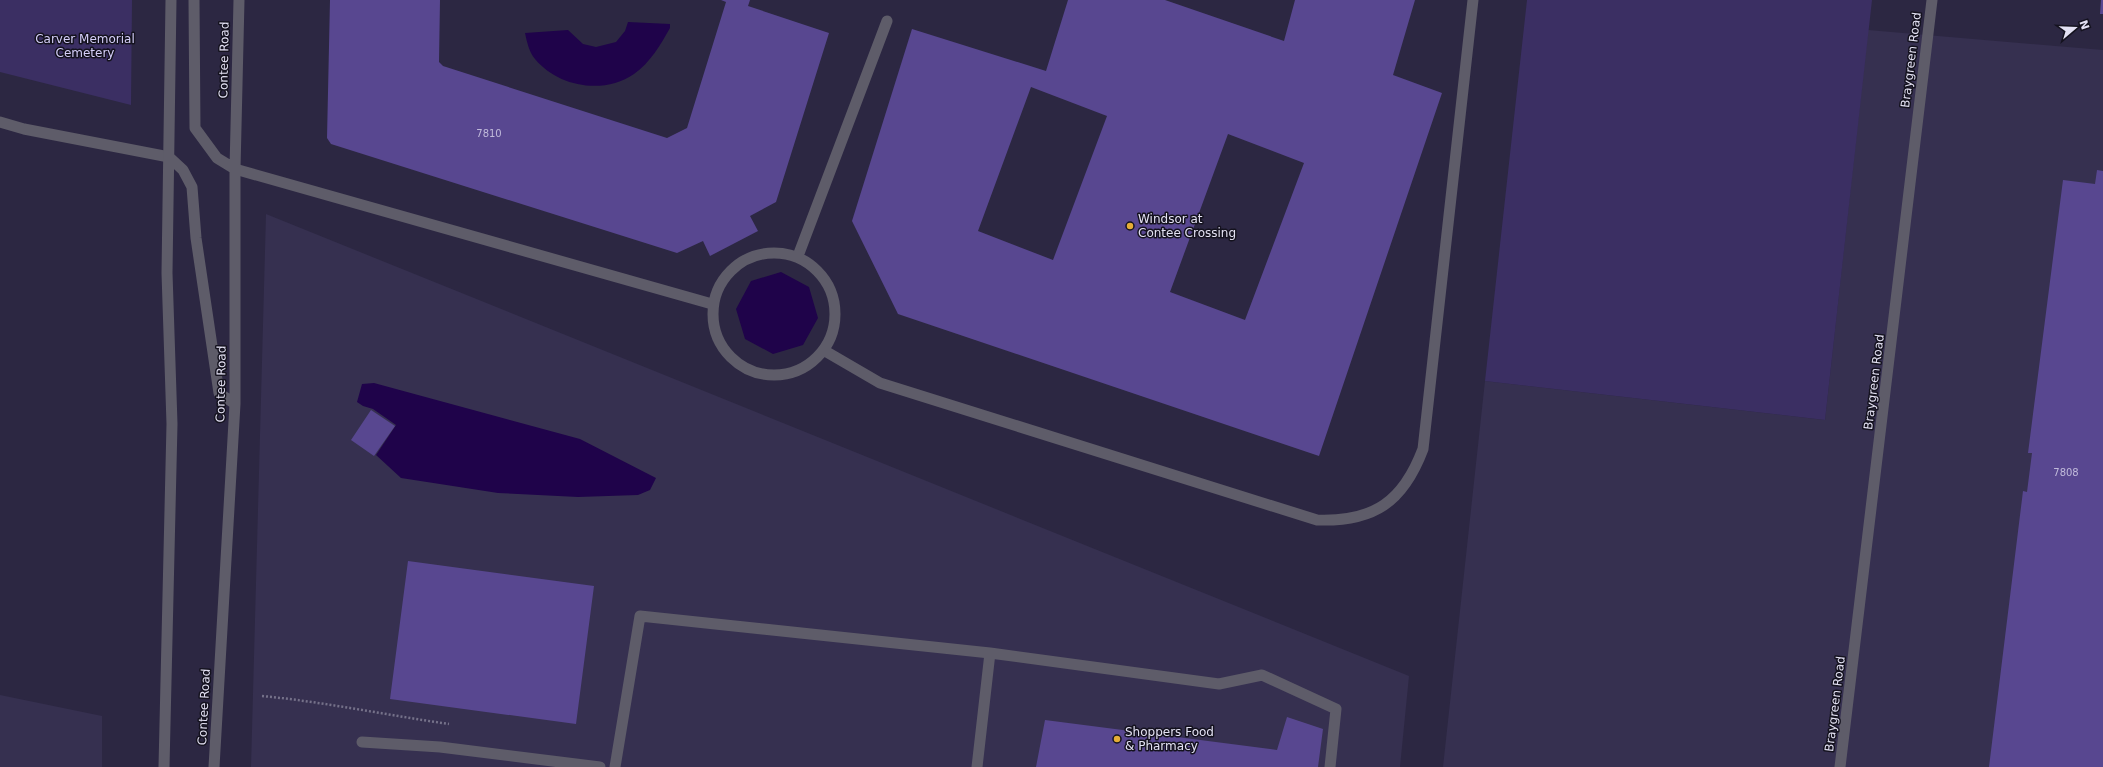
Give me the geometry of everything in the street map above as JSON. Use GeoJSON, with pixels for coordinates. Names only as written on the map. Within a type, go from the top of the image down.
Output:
{"type":"FeatureCollection","features":[{"type":"Feature","properties":{"kind":"street"},"geometry":{"type":"LineString","coordinates":[[164,767],[172,424],[167,273],[171,0]]}},
{"type":"Feature","properties":{"kind":"street"},"geometry":{"type":"LineString","coordinates":[[194,0],[195,128],[217,158],[235,169],[712,304]]}},
{"type":"Feature","properties":{"kind":"street","name":"Contee Road"},"geometry":{"type":"LineString","coordinates":[[214,767],[235,404],[235,169],[238,0]]}},
{"type":"Feature","properties":{"kind":"street"},"geometry":{"type":"LineString","coordinates":[[825,351],[880,383],[1317,520],[1340,521],[1361,516],[1386,505],[1400,492],[1415,470],[1423,449],[1473,0]]}},
{"type":"Feature","properties":{"kind":"street","name":"Braygreen Road"},"geometry":{"type":"LineString","coordinates":[[1840,767],[1932,0]]}},
{"type":"Feature","properties":{"kind":"street"},"geometry":{"type":"LineString","coordinates":[[798,256],[887,21]]}},
{"type":"Feature","properties":{"kind":"street"},"geometry":{"type":"LineString","coordinates":[[0,122],[24,129],[169,157],[182,170],[192,187],[196,238],[219,393],[235,404]]}},
{"type":"Feature","properties":{"kind":"street"},"geometry":{"type":"LineString","coordinates":[[761,252],[798,256],[827,280],[837,316],[825,351],[799,372],[766,376],[736,363],[716,337],[712,304],[729,270],[761,252]]}},
{"type":"Feature","properties":{"kind":"street"},"geometry":{"type":"LineString","coordinates":[[615,767],[640,616],[990,654],[1219,684],[1262,675],[1336,709],[1330,767]]}},
{"type":"Feature","properties":{"kind":"street"},"geometry":{"type":"LineString","coordinates":[[977,767],[990,654]]}},
{"type":"Feature","properties":{"kind":"street"},"geometry":{"type":"LineString","coordinates":[[362,742],[440,747],[600,767]]}},
{"type":"Feature","properties":{"kind":"path"},"geometry":{"type":"LineString","coordinates":[[262,696],[313,701],[392,716],[454,725]]}},
{"type":"Feature","properties":{"kind":"shaded area"},"geometry":{"type":"Polygon","coordinates":[[[628,22],[670,24],[670,28],[655,53],[640,70],[622,81],[596,86],[569,82],[545,69],[531,53],[525,33],[568,30],[583,44],[596,47],[616,42],[625,31],[628,22]]]}},
{"type":"Feature","properties":{"kind":"shaded area"},"geometry":{"type":"Polygon","coordinates":[[[1868,30],[2103,50],[2103,767],[1443,767],[1485,381],[1825,420],[1868,30]]]}},
{"type":"Feature","properties":{"kind":"shaded area"},"geometry":{"type":"Polygon","coordinates":[[[266,214],[1409,676],[1400,767],[251,767],[266,214]]]}},
{"type":"Feature","properties":{"kind":"shaded area"},"geometry":{"type":"Polygon","coordinates":[[[781,272],[809,287],[818,318],[803,345],[773,354],[745,339],[736,309],[751,281],[781,272]]]}},
{"type":"Feature","properties":{"kind":"shaded area"},"geometry":{"type":"Polygon","coordinates":[[[374,383],[580,439],[656,478],[650,490],[638,495],[578,497],[498,493],[401,478],[376,455],[396,425],[373,409],[363,406],[357,402],[362,384],[374,383]]]}},
{"type":"Feature","properties":{"kind":"shaded area"},"geometry":{"type":"Polygon","coordinates":[[[0,695],[102,716],[102,767],[0,767],[0,695]]]}},
{"type":"Feature","properties":{"kind":"green space","name":"Carver Memorial Cemetery"},"geometry":{"type":"Polygon","coordinates":[[[0,0],[132,0],[131,105],[0,72],[0,0]]]}},
{"type":"Feature","properties":{"kind":"green space"},"geometry":{"type":"Polygon","coordinates":[[[1527,0],[1872,0],[1825,420],[1485,381],[1527,0]]]}},
{"type":"Feature","properties":{"kind":"building"},"geometry":{"type":"Polygon","coordinates":[[[330,0],[440,0],[439,62],[443,66],[667,138],[687,128],[726,2],[721,0],[750,0],[748,6],[829,33],[776,202],[750,216],[758,231],[710,256],[703,241],[677,253],[331,144],[327,138],[330,0]]]}},
{"type":"Feature","properties":{"kind":"building","name":"Windsor at Contee Crossing"},"geometry":{"type":"Polygon","coordinates":[[[1068,0],[1165,0],[1284,41],[1295,0],[1415,0],[1393,75],[1442,93],[1319,456],[898,314],[852,221],[912,29],[1046,71],[1068,0]],[[1031,87],[978,231],[1053,260],[1107,116],[1031,87]],[[1228,134],[1170,292],[1245,320],[1304,163],[1228,134]]]}},
{"type":"Feature","properties":{"kind":"building"},"geometry":{"type":"Polygon","coordinates":[[[2101,0],[2103,0],[2103,14],[2100,14],[2101,0]]]}},
{"type":"Feature","properties":{"kind":"building"},"geometry":{"type":"Polygon","coordinates":[[[2097,170],[2103,171],[2103,767],[1989,767],[2023,491],[2027,492],[2032,453],[2028,453],[2063,180],[2095,184],[2097,170]]]}},
{"type":"Feature","properties":{"kind":"building"},"geometry":{"type":"Polygon","coordinates":[[[371,410],[395,426],[374,456],[351,440],[371,410]]]}},
{"type":"Feature","properties":{"kind":"building"},"geometry":{"type":"Polygon","coordinates":[[[408,561],[594,586],[576,724],[390,699],[408,561]]]}},
{"type":"Feature","properties":{"kind":"building","name":"Shoppers Food & Pharmacy"},"geometry":{"type":"Polygon","coordinates":[[[1287,717],[1323,729],[1318,767],[1036,767],[1045,720],[1277,750],[1287,717]]]}},
{"type":"Feature","properties":{"kind":"place","name":"Windsor at Contee Crossing"},"geometry":{"type":"Point","coordinates":[1130,226]}},
{"type":"Feature","properties":{"kind":"place","name":"Shoppers Food & Pharmacy"},"geometry":{"type":"Point","coordinates":[1117,739]}}]}
